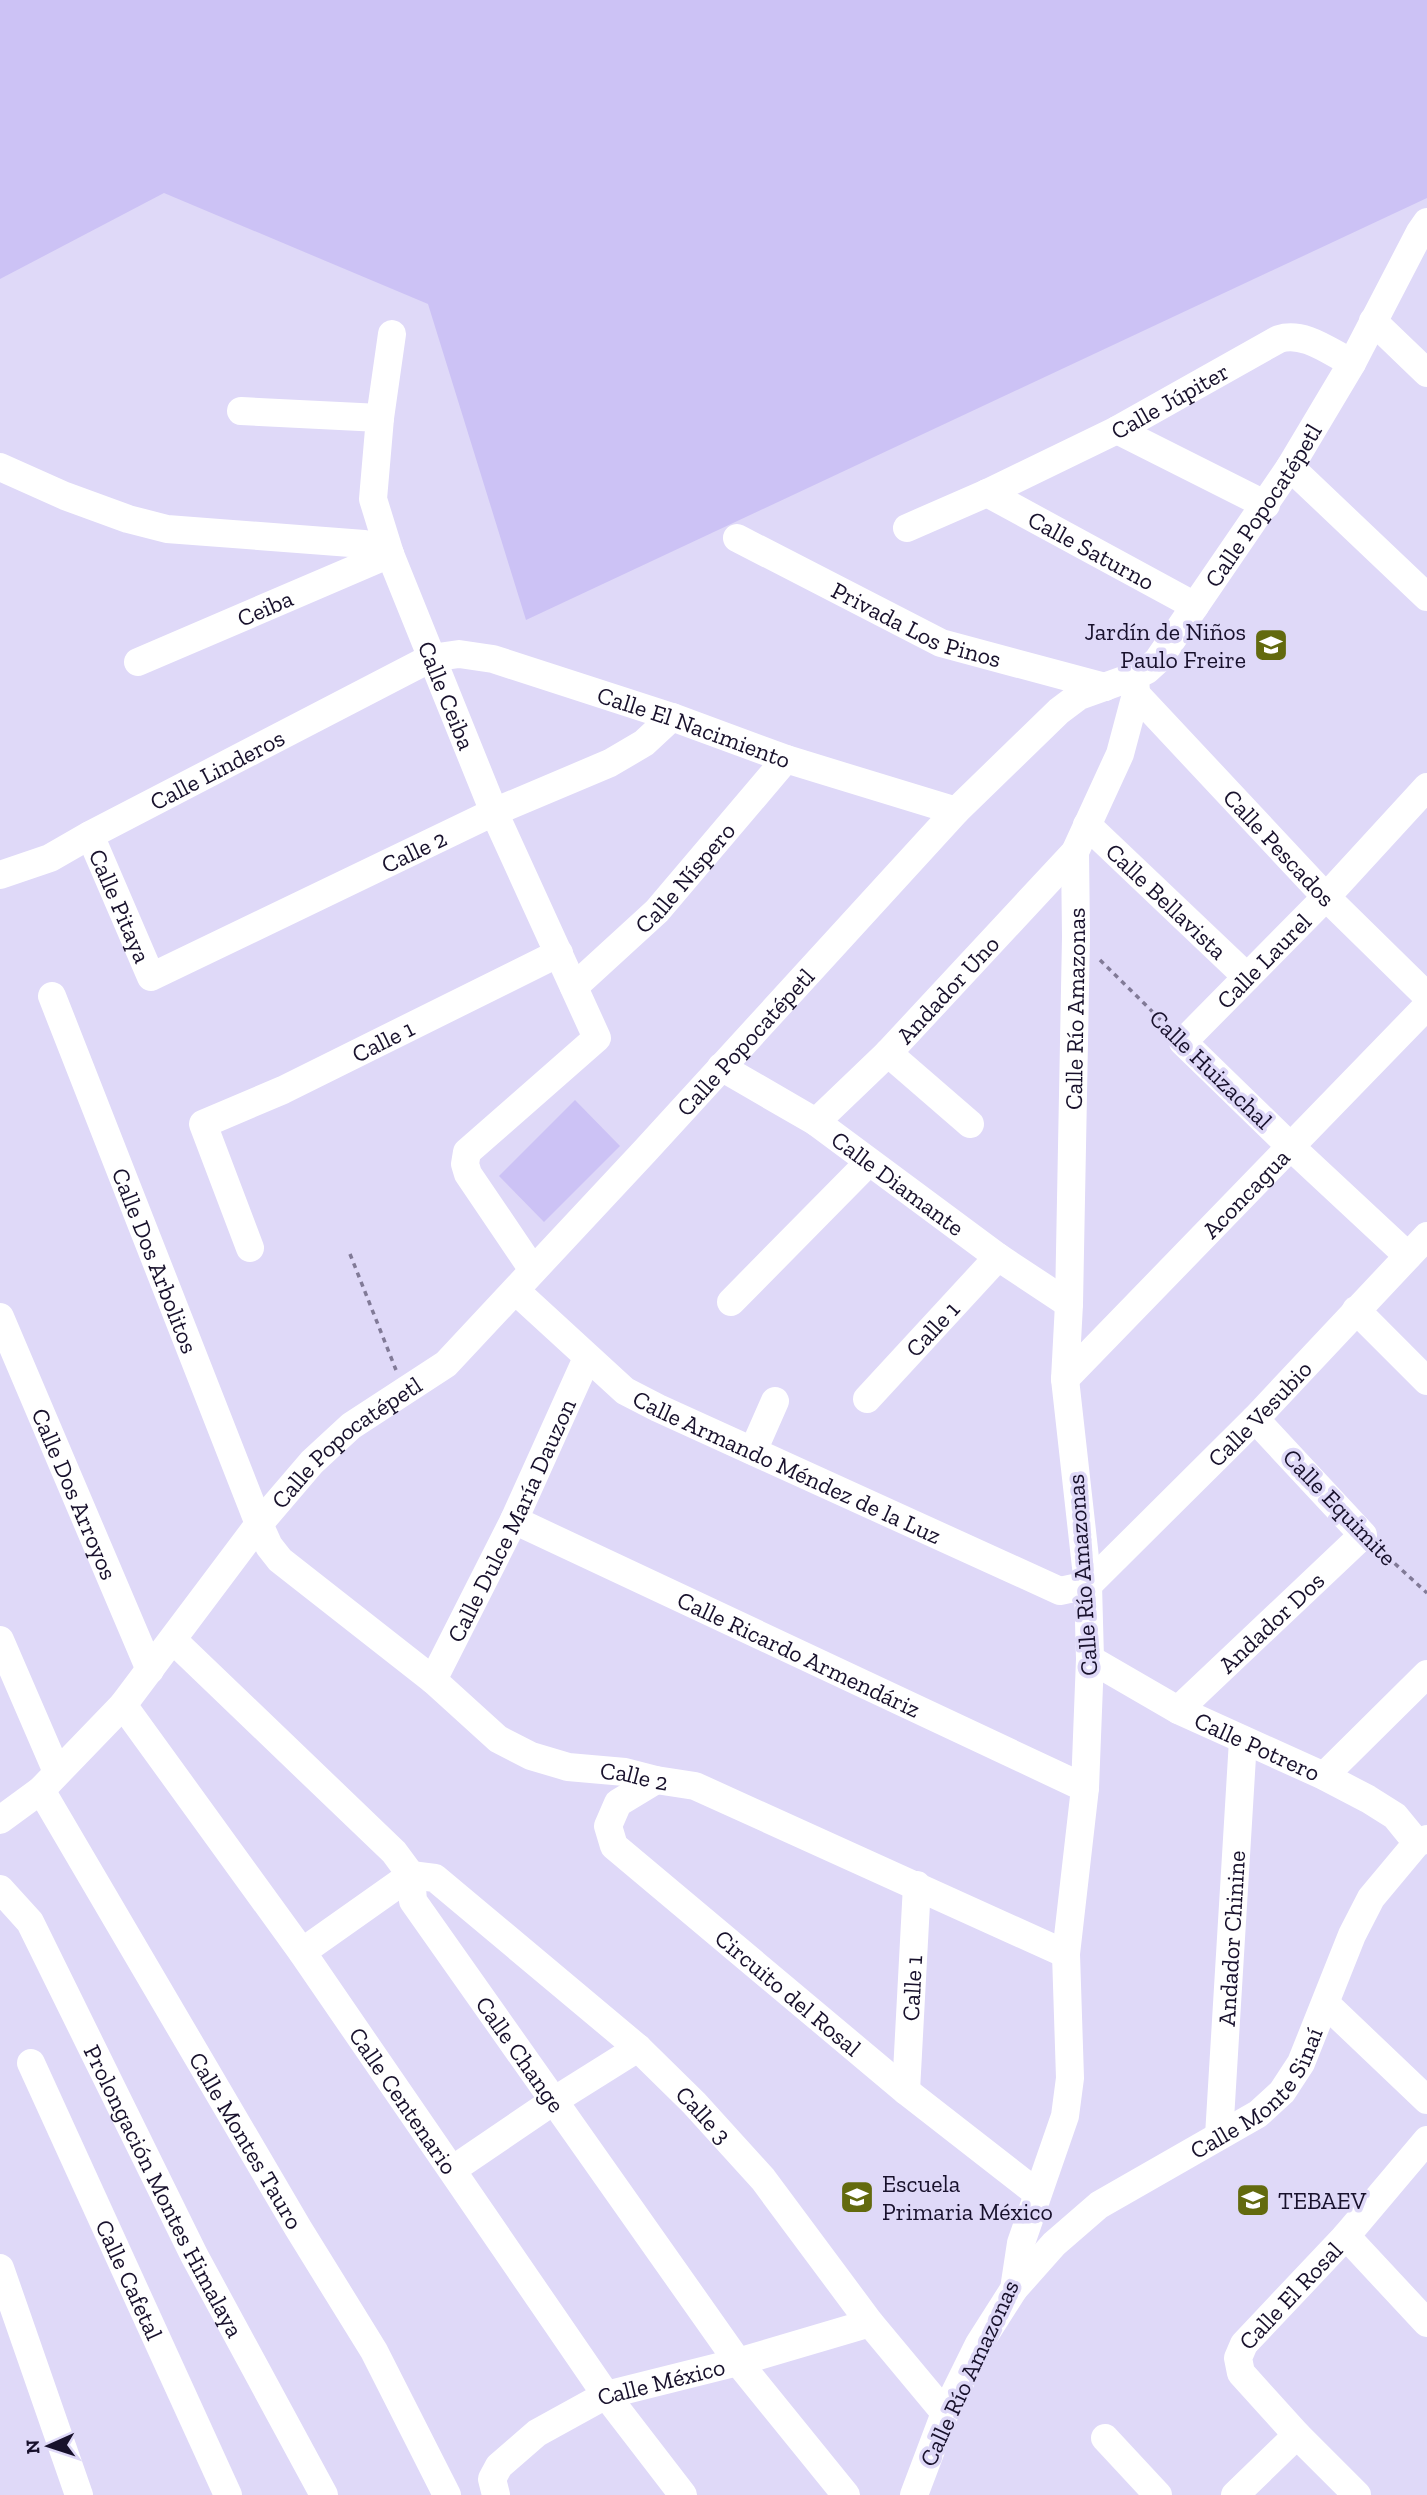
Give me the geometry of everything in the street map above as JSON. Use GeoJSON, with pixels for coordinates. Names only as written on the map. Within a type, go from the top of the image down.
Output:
{"type":"FeatureCollection","features":[{"type":"Feature","properties":{"kind":"street","name":"Calle Popocatépetl"},"geometry":{"type":"LineString","coordinates":[[0,1820],[49,1781],[123,1705],[259,1524],[312,1462],[351,1426],[446,1364],[956,811],[1059,711],[1079,696],[1105,687],[1136,685],[1158,660],[1266,505],[1352,363],[1425,231]]}},
{"type":"Feature","properties":{"kind":"street"},"geometry":{"type":"LineString","coordinates":[[1373,321],[1427,373]]}},
{"type":"Feature","properties":{"kind":"street","name":"Calle Ceiba"},"geometry":{"type":"LineString","coordinates":[[392,334],[380,418],[373,499],[390,554],[494,812],[597,1038],[467,1152],[465,1164],[468,1174],[524,1281]]}},
{"type":"Feature","properties":{"kind":"street","name":"Calle Júpiter"},"geometry":{"type":"LineString","coordinates":[[907,527],[987,493],[1117,430],[1291,335],[1305,338],[1352,363]]}},
{"type":"Feature","properties":{"kind":"street"},"geometry":{"type":"LineString","coordinates":[[241,411],[380,418]]}},
{"type":"Feature","properties":{"kind":"street"},"geometry":{"type":"LineString","coordinates":[[1117,430],[1266,505]]}},
{"type":"Feature","properties":{"kind":"street"},"geometry":{"type":"LineString","coordinates":[[0,467],[115,514],[167,529],[364,544],[390,554]]}},
{"type":"Feature","properties":{"kind":"street"},"geometry":{"type":"LineString","coordinates":[[1290,467],[1427,597]]}},
{"type":"Feature","properties":{"kind":"street","name":"Calle Saturno"},"geometry":{"type":"LineString","coordinates":[[987,493],[1195,606]]}},
{"type":"Feature","properties":{"kind":"street","name":"Privada Los Pinos"},"geometry":{"type":"LineString","coordinates":[[737,538],[941,643],[1105,687]]}},
{"type":"Feature","properties":{"kind":"street","name":"Ceiba"},"geometry":{"type":"LineString","coordinates":[[138,662],[390,554]]}},
{"type":"Feature","properties":{"kind":"street","name":"Calle El Nacimiento"},"geometry":{"type":"LineString","coordinates":[[431,658],[459,654],[493,659],[672,717],[786,759],[956,811]]}},
{"type":"Feature","properties":{"kind":"street","name":"Calle Linderos"},"geometry":{"type":"LineString","coordinates":[[0,875],[50,858],[431,658]]}},
{"type":"Feature","properties":{"kind":"street","name":"Calle Río Amazonas"},"geometry":{"type":"LineString","coordinates":[[914,2495],[945,2413],[979,2344],[1014,2289],[1021,2243],[1066,2116],[1070,2078],[1066,1954],[1085,1788],[1090,1660],[1088,1585],[1065,1379],[1069,1304],[1076,937],[1075,852],[1120,754],[1136,685]]}},
{"type":"Feature","properties":{"kind":"street","name":"Calle Pescados"},"geometry":{"type":"LineString","coordinates":[[1136,685],[1326,897],[1427,996]]}},
{"type":"Feature","properties":{"kind":"street","name":"Calle 2"},"geometry":{"type":"LineString","coordinates":[[151,977],[494,812],[610,763],[644,743],[672,717]]}},
{"type":"Feature","properties":{"kind":"street","name":"Calle Níspero"},"geometry":{"type":"LineString","coordinates":[[575,987],[657,911],[786,759]]}},
{"type":"Feature","properties":{"kind":"street","name":"Calle Laurel"},"geometry":{"type":"LineString","coordinates":[[1184,1042],[1326,897],[1427,787]]}},
{"type":"Feature","properties":{"kind":"street","name":"Calle Bellavista"},"geometry":{"type":"LineString","coordinates":[[1087,825],[1247,977]]}},
{"type":"Feature","properties":{"kind":"street","name":"Calle Pitaya"},"geometry":{"type":"LineString","coordinates":[[90,835],[151,977]]}},
{"type":"Feature","properties":{"kind":"street","name":"Andador Uno"},"geometry":{"type":"LineString","coordinates":[[816,1122],[888,1054],[1075,852]]}},
{"type":"Feature","properties":{"kind":"street","name":"Calle 1"},"geometry":{"type":"LineString","coordinates":[[250,1248],[203,1124],[283,1090],[559,953]]}},
{"type":"Feature","properties":{"kind":"street","name":"Calle Dos Arbolitos"},"geometry":{"type":"LineString","coordinates":[[52,996],[259,1524]]}},
{"type":"Feature","properties":{"kind":"street","name":"Aconcagua"},"geometry":{"type":"LineString","coordinates":[[1065,1379],[1427,1006]]}},
{"type":"Feature","properties":{"kind":"street","name":"Calle Huizachal"},"geometry":{"type":"LineString","coordinates":[[1184,1042],[1292,1148],[1418,1246]]}},
{"type":"Feature","properties":{"kind":"street"},"geometry":{"type":"LineString","coordinates":[[888,1054],[970,1125]]}},
{"type":"Feature","properties":{"kind":"street","name":"Calle Diamante"},"geometry":{"type":"LineString","coordinates":[[721,1067],[816,1122],[998,1257],[1069,1304]]}},
{"type":"Feature","properties":{"kind":"street"},"geometry":{"type":"LineString","coordinates":[[731,1301],[869,1162]]}},
{"type":"Feature","properties":{"kind":"street","name":"Calle Vesubio"},"geometry":{"type":"LineString","coordinates":[[1088,1585],[1255,1419],[1418,1246]]}},
{"type":"Feature","properties":{"kind":"street","name":"Calle 1"},"geometry":{"type":"LineString","coordinates":[[867,1399],[998,1257]]}},
{"type":"Feature","properties":{"kind":"street","name":"Calle Armando Méndez de la Luz"},"geometry":{"type":"LineString","coordinates":[[524,1281],[587,1358],[625,1391],[1060,1591],[1088,1585]]}},
{"type":"Feature","properties":{"kind":"street"},"geometry":{"type":"LineString","coordinates":[[1356,1310],[1427,1381]]}},
{"type":"Feature","properties":{"kind":"street","name":"Calle Dos Arroyos"},"geometry":{"type":"LineString","coordinates":[[0,1317],[150,1670]]}},
{"type":"Feature","properties":{"kind":"street","name":"Calle Dulce María Dauzon"},"geometry":{"type":"LineString","coordinates":[[433,1680],[514,1520],[587,1358]]}},
{"type":"Feature","properties":{"kind":"street"},"geometry":{"type":"LineString","coordinates":[[753,1451],[775,1401]]}},
{"type":"Feature","properties":{"kind":"street","name":"Calle Equimite"},"geometry":{"type":"LineString","coordinates":[[1255,1419],[1363,1535]]}},
{"type":"Feature","properties":{"kind":"street","name":"Calle Ricardo Armendáriz"},"geometry":{"type":"LineString","coordinates":[[514,1520],[1085,1788]]}},
{"type":"Feature","properties":{"kind":"street","name":"Calle 2"},"geometry":{"type":"LineString","coordinates":[[259,1524],[269,1546],[280,1560],[433,1680],[498,1739],[531,1756],[568,1767],[625,1772],[695,1786],[1066,1954]]}},
{"type":"Feature","properties":{"kind":"street","name":"Andador Dos"},"geometry":{"type":"LineString","coordinates":[[1178,1710],[1363,1535]]}},
{"type":"Feature","properties":{"kind":"street","name":"Calle Montes Tauro"},"geometry":{"type":"LineString","coordinates":[[0,1640],[49,1781],[291,2216],[374,2351],[447,2495]]}},
{"type":"Feature","properties":{"kind":"street","name":"Calle Change"},"geometry":{"type":"LineString","coordinates":[[173,1640],[394,1852],[411,1875],[413,1901],[738,2362],[846,2495]]}},
{"type":"Feature","properties":{"kind":"street","name":"Calle Potrero"},"geometry":{"type":"LineString","coordinates":[[1090,1660],[1178,1710],[1324,1776],[1395,1816],[1422,1841]]}},
{"type":"Feature","properties":{"kind":"street"},"geometry":{"type":"LineString","coordinates":[[1324,1776],[1427,1674]]}},
{"type":"Feature","properties":{"kind":"street","name":"Calle Centenario"},"geometry":{"type":"LineString","coordinates":[[123,1705],[302,1952],[606,2395],[683,2495]]}},
{"type":"Feature","properties":{"kind":"street","name":"Andador Chinine"},"geometry":{"type":"LineString","coordinates":[[1219,2136],[1243,1740]]}},
{"type":"Feature","properties":{"kind":"street","name":"Circuito del Rosal"},"geometry":{"type":"LineString","coordinates":[[656,1780],[618,1803],[608,1826],[614,1846],[906,2091],[1037,2193]]}},
{"type":"Feature","properties":{"kind":"street","name":"Calle Monte Sinaí"},"geometry":{"type":"LineString","coordinates":[[1014,2289],[1054,2244],[1099,2205],[1258,2114],[1282,2092],[1301,2063],[1352,1935],[1371,1898],[1422,1841]]}},
{"type":"Feature","properties":{"kind":"street"},"geometry":{"type":"LineString","coordinates":[[302,1952],[411,1875]]}},
{"type":"Feature","properties":{"kind":"street","name":"Calle 3"},"geometry":{"type":"LineString","coordinates":[[411,1875],[435,1878],[639,2048],[763,2179],[870,2323],[945,2413]]}},
{"type":"Feature","properties":{"kind":"street","name":"Calle 1"},"geometry":{"type":"LineString","coordinates":[[906,2091],[917,1885]]}},
{"type":"Feature","properties":{"kind":"street","name":"Prolongación Montes Himalaya"},"geometry":{"type":"LineString","coordinates":[[0,1889],[30,1922],[194,2255],[324,2495]]}},
{"type":"Feature","properties":{"kind":"street"},"geometry":{"type":"LineString","coordinates":[[1326,2004],[1427,2100]]}},
{"type":"Feature","properties":{"kind":"street"},"geometry":{"type":"LineString","coordinates":[[452,2170],[555,2100],[639,2048]]}},
{"type":"Feature","properties":{"kind":"street","name":"Calle Cafetal"},"geometry":{"type":"LineString","coordinates":[[31,2063],[228,2495]]}},
{"type":"Feature","properties":{"kind":"street","name":"Calle El Rosal"},"geometry":{"type":"LineString","coordinates":[[1297,2435],[1241,2373],[1238,2358],[1244,2344],[1346,2236],[1427,2140]]}},
{"type":"Feature","properties":{"kind":"street"},"geometry":{"type":"LineString","coordinates":[[1346,2236],[1427,2323]]}},
{"type":"Feature","properties":{"kind":"street"},"geometry":{"type":"LineString","coordinates":[[0,2267],[79,2495]]}},
{"type":"Feature","properties":{"kind":"street","name":"Calle México"},"geometry":{"type":"LineString","coordinates":[[496,2495],[492,2479],[499,2466],[537,2433],[606,2395],[738,2362],[870,2323]]}},
{"type":"Feature","properties":{"kind":"street"},"geometry":{"type":"LineString","coordinates":[[1235,2495],[1297,2435],[1357,2495]]}},
{"type":"Feature","properties":{"kind":"street"},"geometry":{"type":"LineString","coordinates":[[1105,2438],[1158,2495]]}},
{"type":"Feature","properties":{"kind":"path","name":"Calle Huizachal"},"geometry":{"type":"LineString","coordinates":[[1076,937],[1184,1042]]}},
{"type":"Feature","properties":{"kind":"path"},"geometry":{"type":"LineString","coordinates":[[349,1254],[405,1392]]}},
{"type":"Feature","properties":{"kind":"path","name":"Calle Equimite"},"geometry":{"type":"LineString","coordinates":[[1363,1535],[1427,1593]]}},
{"type":"Feature","properties":{"kind":"shaded area"},"geometry":{"type":"Polygon","coordinates":[[[0,0],[1427,0],[1427,198],[526,620],[428,304],[164,193],[0,279],[0,0]]]}},
{"type":"Feature","properties":{"kind":"shaded area"},"geometry":{"type":"Polygon","coordinates":[[[575,1100],[620,1146],[544,1222],[499,1176],[575,1100]]]}},
{"type":"Feature","properties":{"kind":"place","name":"Jardín de Niños Paulo Freire"},"geometry":{"type":"Point","coordinates":[1271,645]}},
{"type":"Feature","properties":{"kind":"place","name":"Escuela Primaria México"},"geometry":{"type":"Point","coordinates":[857,2197]}},
{"type":"Feature","properties":{"kind":"place","name":"TEBAEV"},"geometry":{"type":"Point","coordinates":[1253,2200]}}]}
